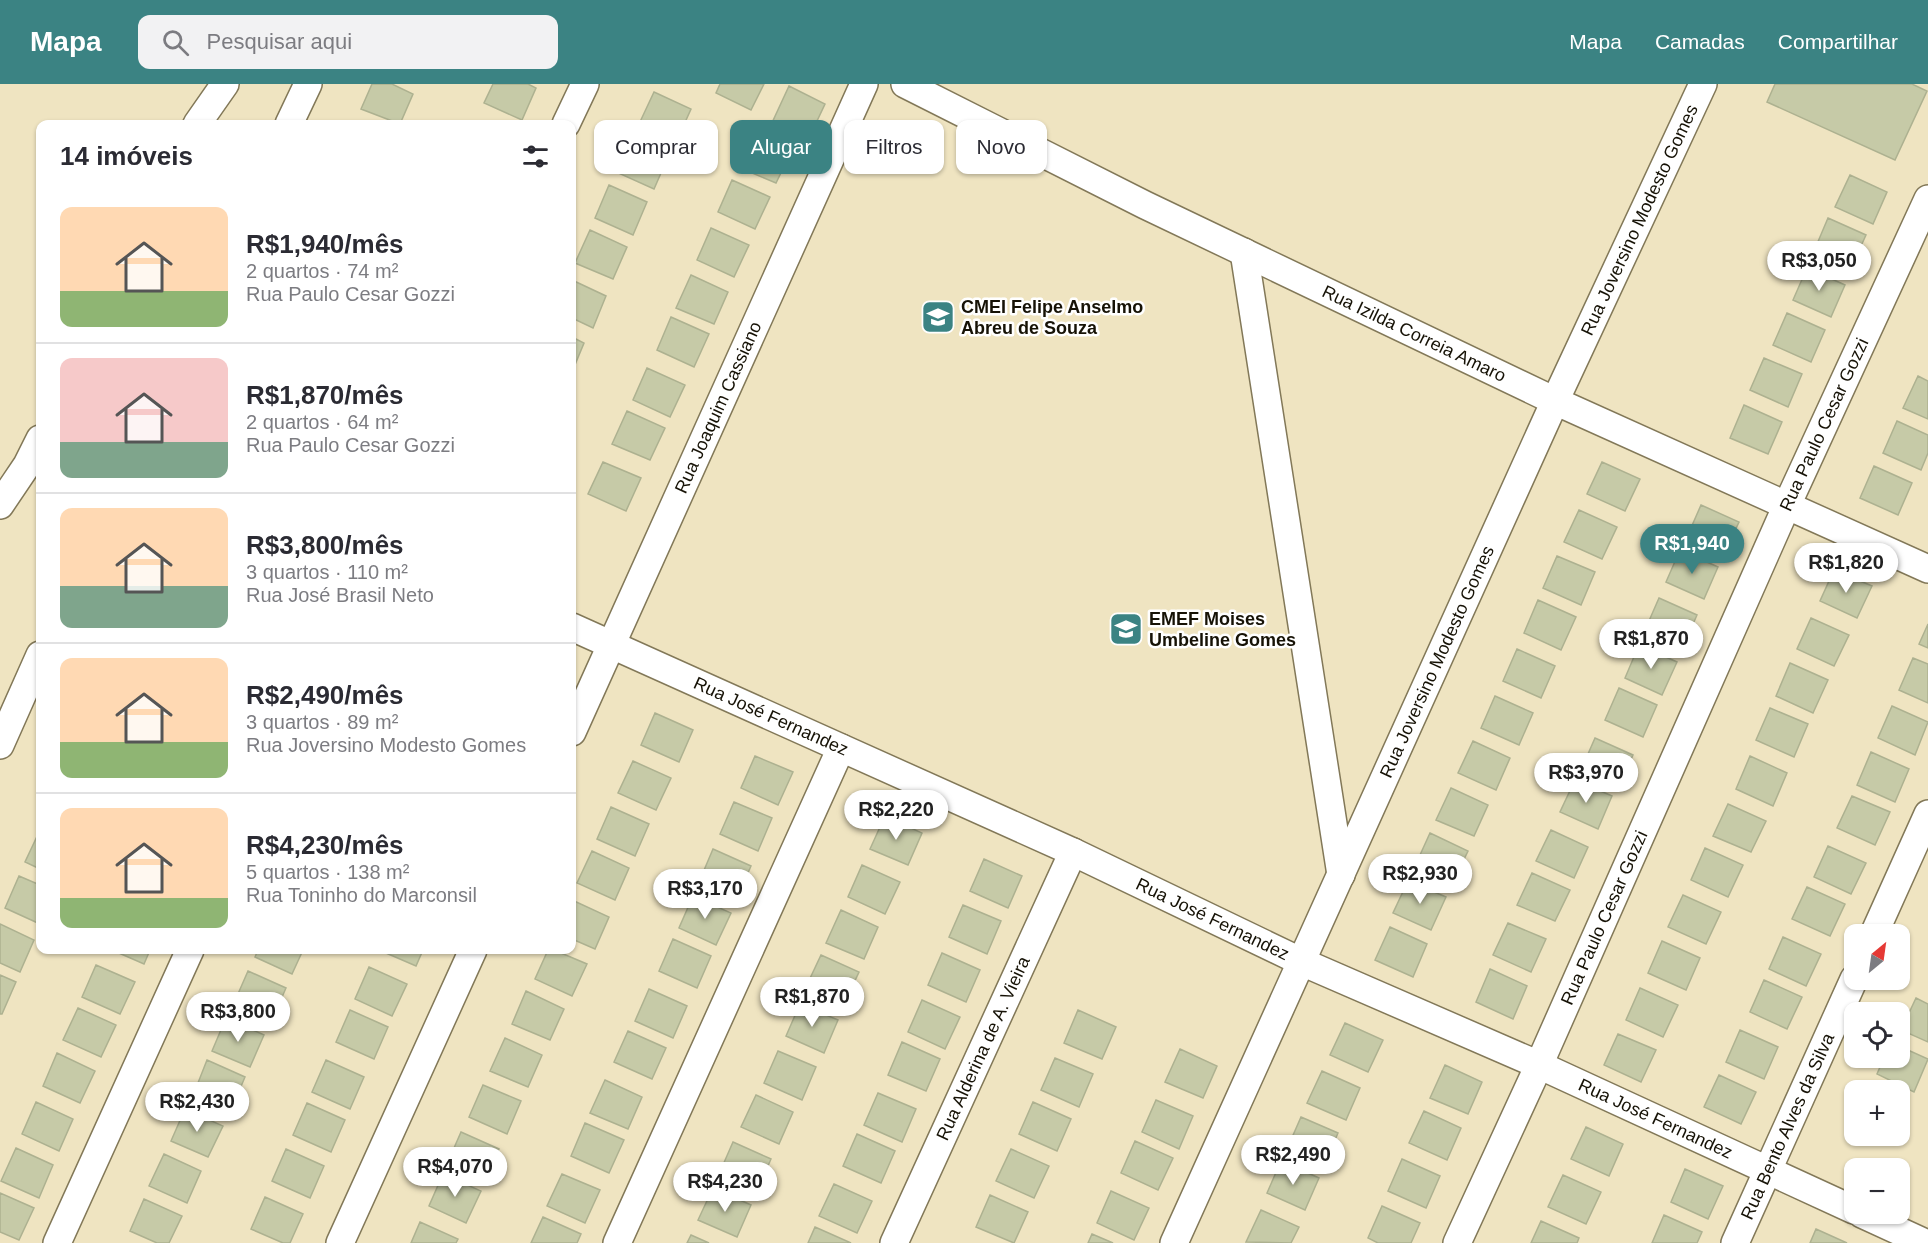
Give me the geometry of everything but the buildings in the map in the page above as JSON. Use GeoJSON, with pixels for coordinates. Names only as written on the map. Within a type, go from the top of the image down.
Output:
{"type":"FeatureCollection","features":[{"type":"Feature","properties":{"kind":"street"},"geometry":{"type":"LineString","coordinates":[[200,120],[225,84]]}},
{"type":"Feature","properties":{"kind":"street"},"geometry":{"type":"LineString","coordinates":[[291,120],[308,84]]}},
{"type":"Feature","properties":{"kind":"street"},"geometry":{"type":"LineString","coordinates":[[568,120],[585,84]]}},
{"type":"Feature","properties":{"kind":"street","name":"Rua Joaquim Cassiano"},"geometry":{"type":"LineString","coordinates":[[576,723],[864,84]]}},
{"type":"Feature","properties":{"kind":"street","name":"Rua Izilda Correia Amaro"},"geometry":{"type":"LineString","coordinates":[[905,84],[1145,205],[1556,401],[1928,569]]}},
{"type":"Feature","properties":{"kind":"street","name":"Rua Joversino Modesto Gomes"},"geometry":{"type":"LineString","coordinates":[[1174,1243],[1556,401],[1703,84]]}},
{"type":"Feature","properties":{"kind":"street","name":"Rua Paulo Cesar Gozzi"},"geometry":{"type":"LineString","coordinates":[[1458,1243],[1787,505],[1928,199]]}},
{"type":"Feature","properties":{"kind":"street"},"geometry":{"type":"LineString","coordinates":[[1244,252],[1341,875]]}},
{"type":"Feature","properties":{"kind":"street"},"geometry":{"type":"LineString","coordinates":[[0,505],[27,465],[36,447]]}},
{"type":"Feature","properties":{"kind":"street","name":"Rua José Fernandez"},"geometry":{"type":"LineString","coordinates":[[576,629],[1073,852],[1302,962],[1539,1065],[1844,1205]]}},
{"type":"Feature","properties":{"kind":"street"},"geometry":{"type":"LineString","coordinates":[[0,745],[36,664]]}},
{"type":"Feature","properties":{"kind":"street"},"geometry":{"type":"LineString","coordinates":[[617,1243],[841,748]]}},
{"type":"Feature","properties":{"kind":"street"},"geometry":{"type":"LineString","coordinates":[[1878,924],[1928,814]]}},
{"type":"Feature","properties":{"kind":"street","name":"Rua Alderina de A. Vieira"},"geometry":{"type":"LineString","coordinates":[[894,1243],[1073,852]]}},
{"type":"Feature","properties":{"kind":"street"},"geometry":{"type":"LineString","coordinates":[[57,1243],[188,954]]}},
{"type":"Feature","properties":{"kind":"street"},"geometry":{"type":"LineString","coordinates":[[340,1243],[471,954]]}},
{"type":"Feature","properties":{"kind":"street","name":"Rua Bento Alves da Silva"},"geometry":{"type":"LineString","coordinates":[[1734,1243],[1849,990]]}},
{"type":"Feature","properties":{"kind":"street"},"geometry":{"type":"LineString","coordinates":[[1884,1224],[1925,1243]]}},
{"type":"Feature","properties":{"kind":"place","name":"CMEI Felipe Anselmo Abreu de Souza"},"geometry":{"type":"Point","coordinates":[938,317]}},
{"type":"Feature","properties":{"kind":"place","name":"EMEF Moises Umbeline Gomes"},"geometry":{"type":"Point","coordinates":[1126,629]}}]}
